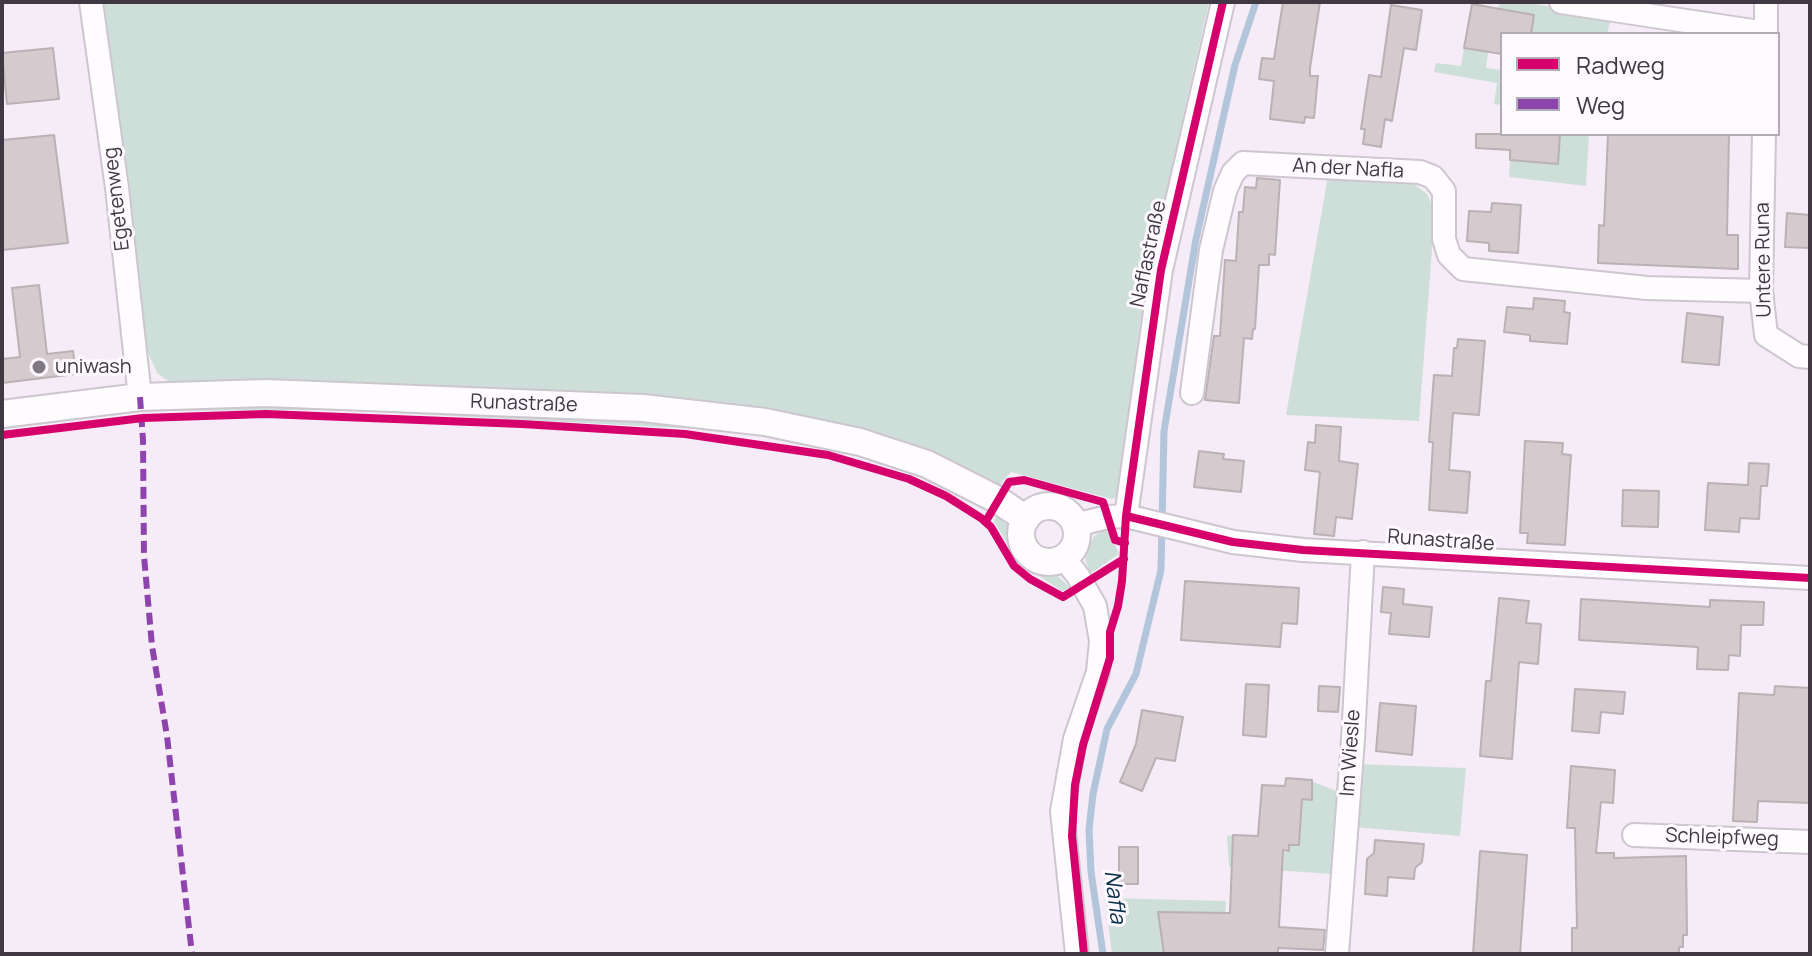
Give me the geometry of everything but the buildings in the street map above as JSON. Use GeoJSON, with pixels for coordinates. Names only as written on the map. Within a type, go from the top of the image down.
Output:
{"type":"FeatureCollection","features":[{"type":"Feature","properties":{"kind":"street","name":"Egetenweg"},"geometry":{"type":"LineString","coordinates":[[91,2],[117,188],[140,397]]}},
{"type":"Feature","properties":{"kind":"street","name":"Naflastraße"},"geometry":{"type":"LineString","coordinates":[[1126,516],[1161,270],[1223,2]]}},
{"type":"Feature","properties":{"kind":"street"},"geometry":{"type":"LineString","coordinates":[[1561,2],[1759,32]]}},
{"type":"Feature","properties":{"kind":"street"},"geometry":{"type":"LineString","coordinates":[[1766,2],[1766,32]]}},
{"type":"Feature","properties":{"kind":"street","name":"Untere Runa"},"geometry":{"type":"LineString","coordinates":[[1764,136],[1761,291],[1766,335],[1799,356],[1810,357]]}},
{"type":"Feature","properties":{"kind":"street","name":"An der Nafla"},"geometry":{"type":"LineString","coordinates":[[1192,393],[1211,250],[1225,191],[1233,173],[1243,163],[1420,172],[1433,177],[1444,191],[1444,239],[1449,255],[1463,269],[1647,288],[1761,291]]}},
{"type":"Feature","properties":{"kind":"street","name":"Runastraße"},"geometry":{"type":"LineString","coordinates":[[2,414],[140,397],[266,393],[643,408],[765,422],[860,442],[927,464],[998,500],[1026,519]]}},
{"type":"Feature","properties":{"kind":"street"},"geometry":{"type":"LineString","coordinates":[[1057,507],[1071,517],[1075,525],[1075,544],[1064,558],[1046,562],[1029,554],[1021,537],[1026,519],[1039,508],[1057,507]]}},
{"type":"Feature","properties":{"kind":"street","name":"Runastraße"},"geometry":{"type":"LineString","coordinates":[[1075,525],[1126,516],[1233,542],[1303,550],[1810,578]]}},
{"type":"Feature","properties":{"kind":"street","name":"Im Wiesle"},"geometry":{"type":"LineString","coordinates":[[1337,954],[1363,552]]}},
{"type":"Feature","properties":{"kind":"street"},"geometry":{"type":"LineString","coordinates":[[1064,558],[1095,606],[1101,641],[1098,672],[1075,739],[1062,811],[1077,954]]}},
{"type":"Feature","properties":{"kind":"street","name":"Schleipfweg"},"geometry":{"type":"LineString","coordinates":[[1634,835],[1810,842]]}},
{"type":"Feature","properties":{"kind":"shaded area"},"geometry":{"type":"Polygon","coordinates":[[[104,2],[1209,2],[1182,121],[1187,123],[1146,308],[1141,316],[1134,377],[1137,392],[1118,497],[1112,499],[1011,472],[999,486],[929,453],[859,430],[169,382],[157,373],[146,348],[133,216],[104,2]]]}},
{"type":"Feature","properties":{"kind":"shaded area"},"geometry":{"type":"Polygon","coordinates":[[[1500,2],[1524,2],[1611,17],[1607,32],[1528,32],[1498,10],[1500,2]]]}},
{"type":"Feature","properties":{"kind":"shaded area"},"geometry":{"type":"Polygon","coordinates":[[[1464,48],[1488,52],[1486,68],[1500,70],[1500,105],[1494,104],[1497,83],[1434,72],[1436,63],[1461,66],[1464,48]]]}},
{"type":"Feature","properties":{"kind":"shaded area"},"geometry":{"type":"Polygon","coordinates":[[[1560,136],[1589,136],[1586,186],[1509,177],[1510,160],[1557,164],[1560,136]]]}},
{"type":"Feature","properties":{"kind":"shaded area"},"geometry":{"type":"Polygon","coordinates":[[[1328,176],[1414,184],[1427,194],[1435,211],[1419,421],[1286,415],[1328,176]]]}},
{"type":"Feature","properties":{"kind":"shaded area"},"geometry":{"type":"Polygon","coordinates":[[[284,405],[534,415],[693,425],[698,429],[339,410],[156,411],[284,405]]]}},
{"type":"Feature","properties":{"kind":"shaded area"},"geometry":{"type":"Polygon","coordinates":[[[997,516],[1011,529],[1016,550],[1028,566],[1056,574],[1070,588],[1062,591],[1019,563],[994,521],[997,516]]]}},
{"type":"Feature","properties":{"kind":"shaded area"},"geometry":{"type":"Polygon","coordinates":[[[1104,530],[1109,532],[1119,554],[1091,573],[1085,554],[1094,536],[1104,530]]]}},
{"type":"Feature","properties":{"kind":"shaded area"},"geometry":{"type":"Polygon","coordinates":[[[1357,764],[1466,768],[1460,836],[1353,827],[1357,764]]]}},
{"type":"Feature","properties":{"kind":"shaded area"},"geometry":{"type":"Polygon","coordinates":[[[1308,780],[1337,791],[1332,874],[1229,867],[1227,836],[1233,835],[1232,859],[1289,851],[1289,844],[1299,844],[1301,816],[1297,799],[1312,799],[1312,785],[1308,780]]]}},
{"type":"Feature","properties":{"kind":"shaded area"},"geometry":{"type":"Polygon","coordinates":[[[1105,898],[1226,901],[1223,954],[1112,954],[1105,898]]]}},
{"type":"Feature","properties":{"kind":"waterway","name":"Nafla"},"geometry":{"type":"LineString","coordinates":[[1103,954],[1091,872],[1089,829],[1093,794],[1107,729],[1136,674],[1161,570],[1164,431],[1196,239],[1235,65],[1256,2]]}},
{"type":"Feature","properties":{"kind":"marked path"},"geometry":{"type":"LineString","coordinates":[[140,397],[144,556],[152,646],[167,736],[192,954]]}},
{"type":"Feature","properties":{"kind":"cycle path"},"geometry":{"type":"LineString","coordinates":[[1084,954],[1072,836],[1075,785],[1083,745],[1110,658],[1110,632],[1122,581],[1126,516],[1161,270],[1223,2]]}},
{"type":"Feature","properties":{"kind":"cycle path"},"geometry":{"type":"LineString","coordinates":[[2,435],[143,418],[266,414],[685,434],[828,455],[909,479],[946,496],[981,518],[991,527],[1014,566],[1030,579],[1063,597],[1124,559]]}},
{"type":"Feature","properties":{"kind":"cycle path"},"geometry":{"type":"LineString","coordinates":[[986,521],[1009,482],[1024,480],[1103,502],[1115,540],[1125,543]]}},
{"type":"Feature","properties":{"kind":"cycle path"},"geometry":{"type":"LineString","coordinates":[[1126,516],[1233,542],[1303,550],[1810,578]]}},
{"type":"Feature","properties":{"kind":"place","name":"uniwash"},"geometry":{"type":"Point","coordinates":[39,367]}}]}
